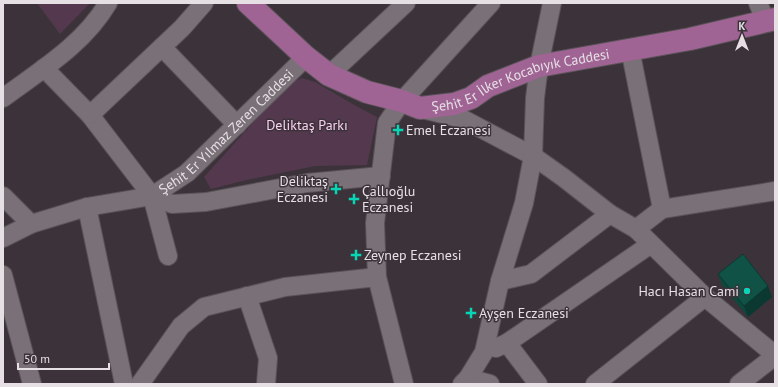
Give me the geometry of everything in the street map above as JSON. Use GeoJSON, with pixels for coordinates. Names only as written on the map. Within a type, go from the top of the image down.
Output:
{"type":"FeatureCollection","features":[{"type":"Feature","properties":{"kind":"main road","name":"Şehit Er İlker Kocabıyık Caddesi"},"geometry":{"type":"LineString","coordinates":[[250,4],[306,57],[329,75],[367,92],[411,105],[454,104],[471,98],[488,86],[539,66],[690,39],[766,15]]}},
{"type":"Feature","properties":{"kind":"street"},"geometry":{"type":"LineString","coordinates":[[3,98],[74,45],[100,16],[108,3]]}},
{"type":"Feature","properties":{"kind":"street"},"geometry":{"type":"LineString","coordinates":[[90,115],[182,28],[204,3]]}},
{"type":"Feature","properties":{"kind":"street"},"geometry":{"type":"LineString","coordinates":[[329,75],[406,3]]}},
{"type":"Feature","properties":{"kind":"street"},"geometry":{"type":"LineString","coordinates":[[404,384],[377,277],[375,224],[388,123],[411,105],[491,3]]}},
{"type":"Feature","properties":{"kind":"street"},"geometry":{"type":"LineString","coordinates":[[490,384],[465,381],[484,352],[500,281],[524,203],[533,156],[535,98],[539,66],[552,3]]}},
{"type":"Feature","properties":{"kind":"street"},"geometry":{"type":"LineString","coordinates":[[162,47],[237,125]]}},
{"type":"Feature","properties":{"kind":"street"},"geometry":{"type":"LineString","coordinates":[[630,49],[662,209]]}},
{"type":"Feature","properties":{"kind":"street","name":"Şehit Er Yılmaz Zeren Caddesi"},"geometry":{"type":"LineString","coordinates":[[3,238],[31,224],[87,207],[152,196],[187,173],[306,57]]}},
{"type":"Feature","properties":{"kind":"street"},"geometry":{"type":"LineString","coordinates":[[44,68],[90,115],[152,196],[168,256]]}},
{"type":"Feature","properties":{"kind":"street"},"geometry":{"type":"LineString","coordinates":[[411,105],[463,119],[533,156],[610,214],[636,229],[704,297],[775,355],[738,384]]}},
{"type":"Feature","properties":{"kind":"street"},"geometry":{"type":"LineString","coordinates":[[152,196],[172,204],[206,202],[307,183],[381,176]]}},
{"type":"Feature","properties":{"kind":"street"},"geometry":{"type":"LineString","coordinates":[[636,229],[662,209],[775,191]]}},
{"type":"Feature","properties":{"kind":"street"},"geometry":{"type":"LineString","coordinates":[[3,196],[31,224]]}},
{"type":"Feature","properties":{"kind":"street"},"geometry":{"type":"LineString","coordinates":[[87,207],[124,384]]}},
{"type":"Feature","properties":{"kind":"street"},"geometry":{"type":"LineString","coordinates":[[500,281],[531,274],[610,214]]}},
{"type":"Feature","properties":{"kind":"street"},"geometry":{"type":"LineString","coordinates":[[484,352],[507,343],[651,244]]}},
{"type":"Feature","properties":{"kind":"street"},"geometry":{"type":"LineString","coordinates":[[3,275],[32,384]]}},
{"type":"Feature","properties":{"kind":"street"},"geometry":{"type":"LineString","coordinates":[[140,384],[181,326],[204,307],[285,287],[377,277]]}},
{"type":"Feature","properties":{"kind":"street"},"geometry":{"type":"LineString","coordinates":[[247,296],[268,358],[266,384]]}},
{"type":"Feature","properties":{"kind":"street"},"geometry":{"type":"LineString","coordinates":[[595,384],[704,297]]}},
{"type":"Feature","properties":{"kind":"street"},"geometry":{"type":"LineString","coordinates":[[507,343],[538,384]]}},
{"type":"Feature","properties":{"kind":"green space"},"geometry":{"type":"Polygon","coordinates":[[[37,3],[90,3],[60,34],[37,3]]]}},
{"type":"Feature","properties":{"kind":"green space","name":"Deliktaş Parkı"},"geometry":{"type":"Polygon","coordinates":[[[302,78],[315,82],[377,117],[367,165],[315,166],[211,189],[204,177],[288,84],[302,78]]]}},
{"type":"Feature","properties":{"kind":"building","name":"Hacı Hasan Cami"},"geometry":{"type":"Polygon","coordinates":[[[743,254],[768,286],[744,306],[718,274],[743,254]]]}},
{"type":"Feature","properties":{"kind":"place","name":"Emel Eczanesi"},"geometry":{"type":"Point","coordinates":[398,130]}},
{"type":"Feature","properties":{"kind":"place","name":"Deliktaş Eczanesi"},"geometry":{"type":"Point","coordinates":[336,189]}},
{"type":"Feature","properties":{"kind":"place","name":"Çallıoğlu Eczanesi"},"geometry":{"type":"Point","coordinates":[354,199]}},
{"type":"Feature","properties":{"kind":"place","name":"Zeynep Eczanesi"},"geometry":{"type":"Point","coordinates":[356,255]}},
{"type":"Feature","properties":{"kind":"place","name":"Hacı Hasan Cami"},"geometry":{"type":"Point","coordinates":[747,291]}},
{"type":"Feature","properties":{"kind":"place","name":"Ayşen Eczanesi"},"geometry":{"type":"Point","coordinates":[471,313]}}]}
